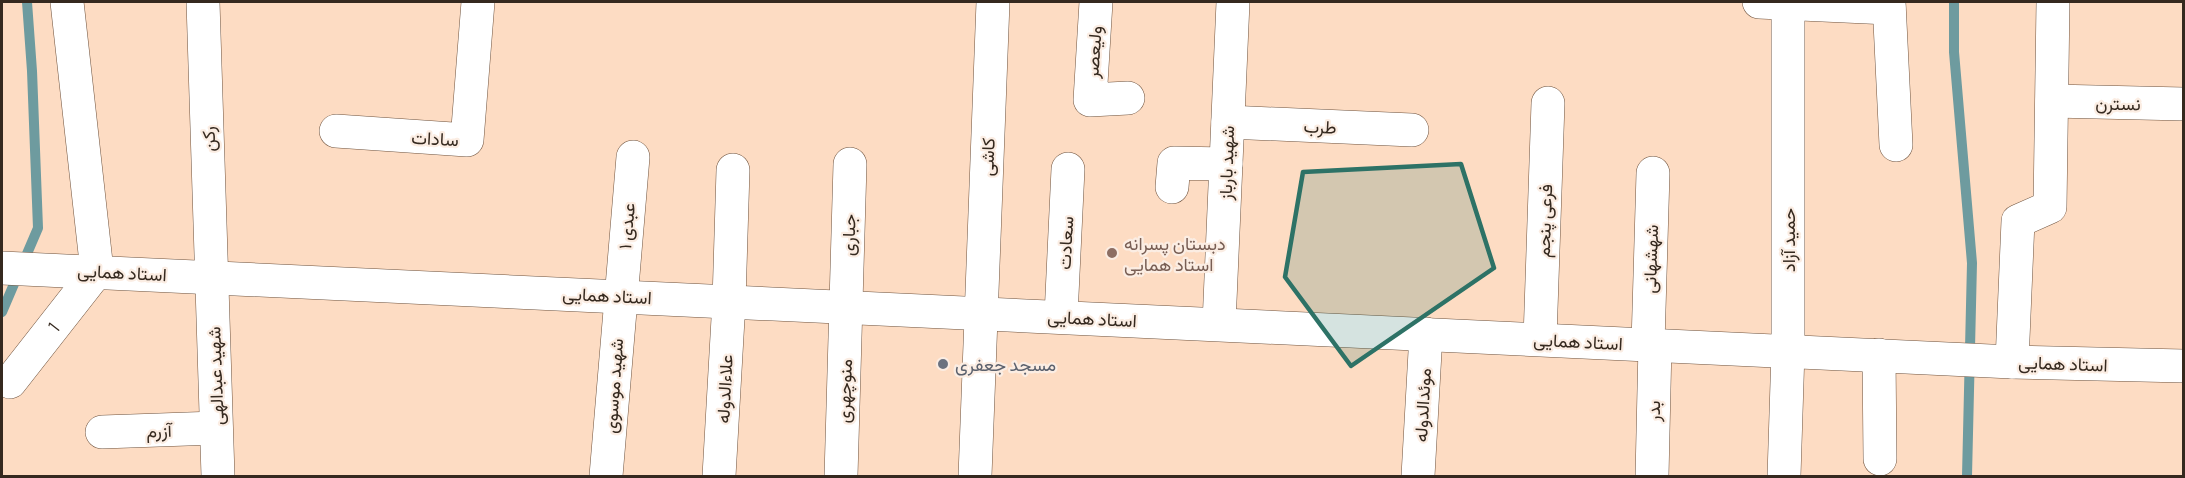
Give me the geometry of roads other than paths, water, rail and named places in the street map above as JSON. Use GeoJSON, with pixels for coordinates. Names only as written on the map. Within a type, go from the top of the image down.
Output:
{"type":"FeatureCollection","features":[{"type":"Feature","properties":{"kind":"street"},"geometry":{"type":"LineString","coordinates":[[67,2],[97,271]]}},
{"type":"Feature","properties":{"kind":"street","name":"رکن"},"geometry":{"type":"LineString","coordinates":[[203,2],[212,276]]}},
{"type":"Feature","properties":{"kind":"street","name":"سادات"},"geometry":{"type":"LineString","coordinates":[[336,132],[467,140],[478,2]]}},
{"type":"Feature","properties":{"kind":"street","name":"کاشی"},"geometry":{"type":"LineString","coordinates":[[975,477],[993,2]]}},
{"type":"Feature","properties":{"kind":"street","name":"ولیعصر"},"geometry":{"type":"LineString","coordinates":[[1096,2],[1089,100],[1128,98]]}},
{"type":"Feature","properties":{"kind":"street","name":"شهید بارباز"},"geometry":{"type":"LineString","coordinates":[[1220,324],[1233,2]]}},
{"type":"Feature","properties":{"kind":"street"},"geometry":{"type":"LineString","coordinates":[[1774,2],[1889,5],[1896,145]]}},
{"type":"Feature","properties":{"kind":"street","name":"حمید آزاد"},"geometry":{"type":"LineString","coordinates":[[1774,2],[1788,351],[1784,477]]}},
{"type":"Feature","properties":{"kind":"street"},"geometry":{"type":"LineString","coordinates":[[2012,362],[2018,221],[2050,207],[2053,2]]}},
{"type":"Feature","properties":{"kind":"street","name":"نسترن"},"geometry":{"type":"LineString","coordinates":[[2052,101],[2184,104]]}},
{"type":"Feature","properties":{"kind":"street","name":"فرعی پنجم"},"geometry":{"type":"LineString","coordinates":[[1540,339],[1548,102]]}},
{"type":"Feature","properties":{"kind":"street","name":"طرب"},"geometry":{"type":"LineString","coordinates":[[1228,122],[1412,130]]}},
{"type":"Feature","properties":{"kind":"street","name":"عبدی ۱"},"geometry":{"type":"LineString","coordinates":[[620,296],[633,157]]}},
{"type":"Feature","properties":{"kind":"street"},"geometry":{"type":"LineString","coordinates":[[1172,187],[1174,163],[1226,164]]}},
{"type":"Feature","properties":{"kind":"street","name":"جباری"},"geometry":{"type":"LineString","coordinates":[[846,306],[850,164]]}},
{"type":"Feature","properties":{"kind":"street","name":"سعادت"},"geometry":{"type":"LineString","coordinates":[[1061,316],[1068,169]]}},
{"type":"Feature","properties":{"kind":"street","name":"علاءالدوله"},"geometry":{"type":"LineString","coordinates":[[719,477],[729,301],[733,170]]}},
{"type":"Feature","properties":{"kind":"street","name":"شهشهانی"},"geometry":{"type":"LineString","coordinates":[[1651,344],[1653,173]]}},
{"type":"Feature","properties":{"kind":"street","name":"استاد همایی"},"geometry":{"type":"LineString","coordinates":[[2,268],[212,276],[2012,362],[2184,366]]}},
{"type":"Feature","properties":{"kind":"street","name":"1"},"geometry":{"type":"LineString","coordinates":[[10,382],[97,271]]}},
{"type":"Feature","properties":{"kind":"street","name":"شهید عبدالهی"},"geometry":{"type":"LineString","coordinates":[[212,276],[218,477]]}},
{"type":"Feature","properties":{"kind":"street","name":"شهید موسوی"},"geometry":{"type":"LineString","coordinates":[[606,477],[620,296]]}},
{"type":"Feature","properties":{"kind":"street","name":"منوچهری"},"geometry":{"type":"LineString","coordinates":[[841,477],[846,306]]}},
{"type":"Feature","properties":{"kind":"street","name":"موئدالدوله"},"geometry":{"type":"LineString","coordinates":[[1418,477],[1426,334]]}},
{"type":"Feature","properties":{"kind":"street","name":"بدر"},"geometry":{"type":"LineString","coordinates":[[1651,344],[1652,477]]}},
{"type":"Feature","properties":{"kind":"street"},"geometry":{"type":"LineString","coordinates":[[1880,459],[1891,356]]}},
{"type":"Feature","properties":{"kind":"street","name":"آزرم"},"geometry":{"type":"LineString","coordinates":[[102,432],[216,428]]}},
{"type":"Feature","properties":{"kind":"waterway"},"geometry":{"type":"LineString","coordinates":[[2,312],[38,228],[27,2]]}},
{"type":"Feature","properties":{"kind":"waterway"},"geometry":{"type":"LineString","coordinates":[[1954,2],[1954,52],[1972,263],[1967,476]]}},
{"type":"Feature","properties":{"kind":"place","name":"دبستان پسرانه استاد همایی"},"geometry":{"type":"Point","coordinates":[1112,253]}},
{"type":"Feature","properties":{"kind":"place","name":"مسجد جعفری"},"geometry":{"type":"Point","coordinates":[943,364]}}]}
